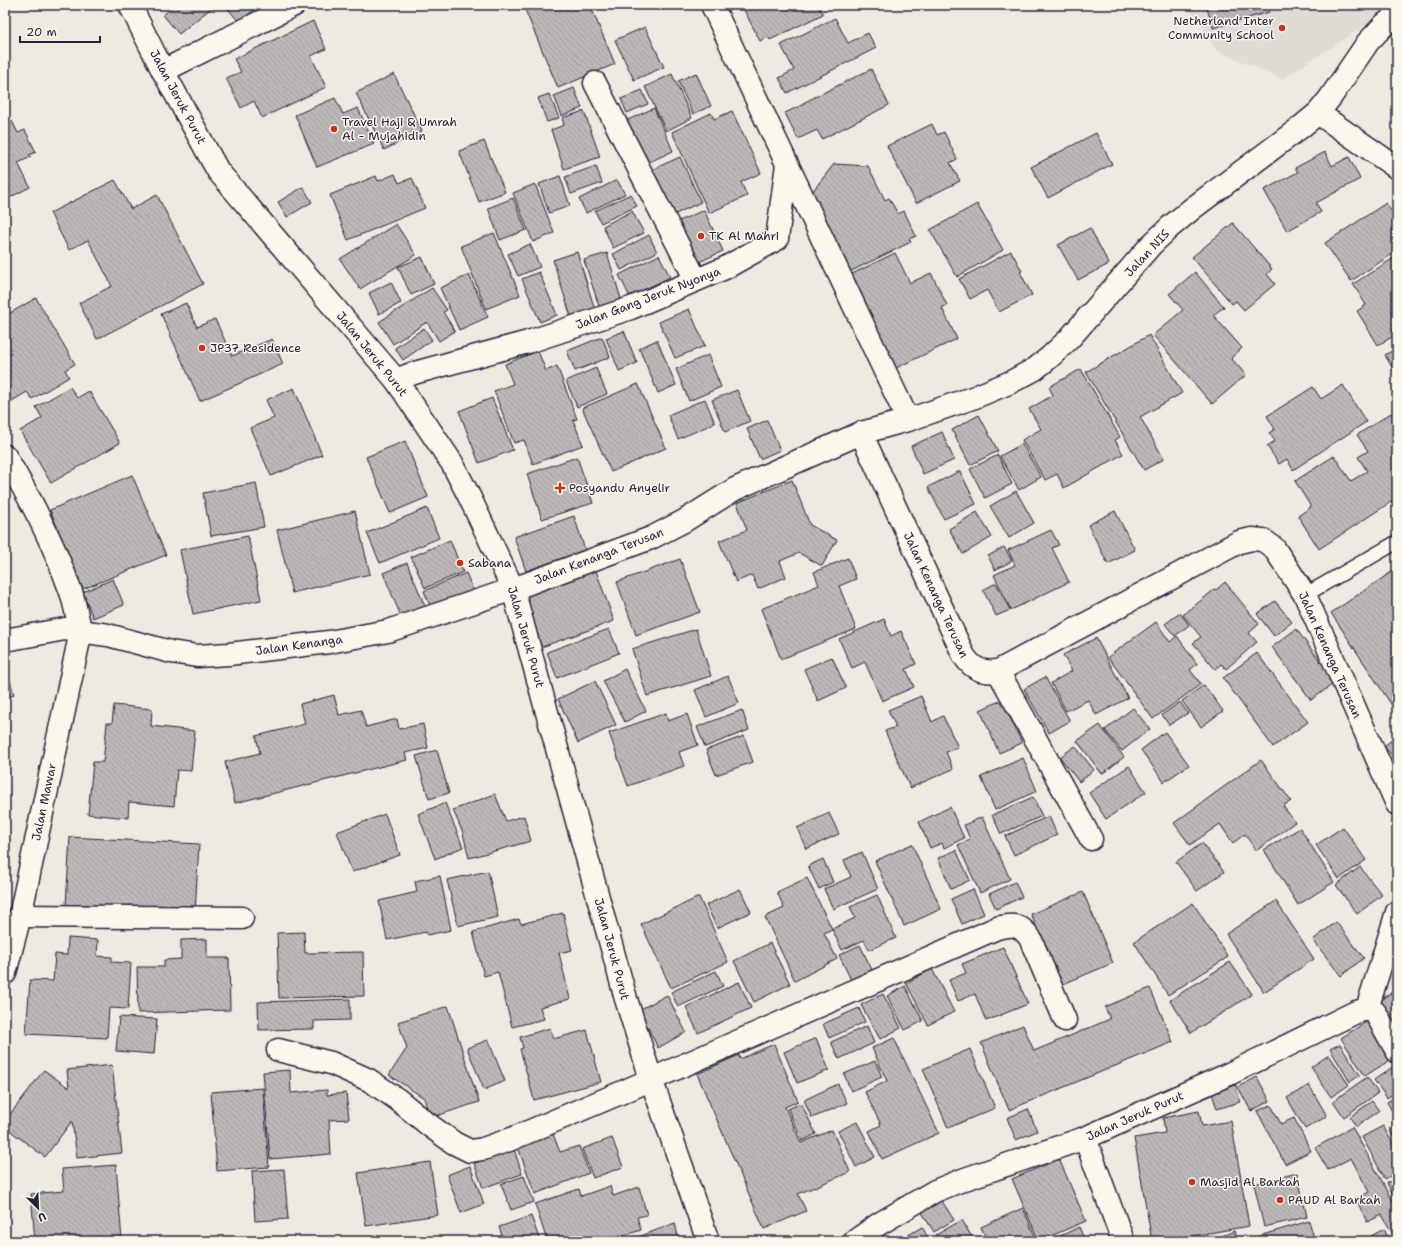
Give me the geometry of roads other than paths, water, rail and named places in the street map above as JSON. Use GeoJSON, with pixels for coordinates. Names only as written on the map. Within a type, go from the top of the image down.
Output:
{"type":"FeatureCollection","features":[{"type":"Feature","properties":{"kind":"street","name":"Jalan Jeruk Purut"},"geometry":{"type":"LineString","coordinates":[[130,5],[163,71],[218,171],[396,380],[452,463],[514,589],[626,999],[651,1079],[708,1241]]}},
{"type":"Feature","properties":{"kind":"street"},"geometry":{"type":"LineString","coordinates":[[163,71],[294,5]]}},
{"type":"Feature","properties":{"kind":"street"},"geometry":{"type":"LineString","coordinates":[[712,5],[908,420]]}},
{"type":"Feature","properties":{"kind":"street","name":"Jalan NIS"},"geometry":{"type":"LineString","coordinates":[[861,434],[976,397],[1011,382],[1050,357],[1069,339],[1151,245],[1170,227],[1193,208],[1302,127],[1318,113],[1368,42],[1385,24],[1397,15]]}},
{"type":"Feature","properties":{"kind":"street"},"geometry":{"type":"LineString","coordinates":[[595,83],[696,280]]}},
{"type":"Feature","properties":{"kind":"street"},"geometry":{"type":"LineString","coordinates":[[1318,113],[1397,168]]}},
{"type":"Feature","properties":{"kind":"street","name":"Jalan Gang Jeruk Nyonya"},"geometry":{"type":"LineString","coordinates":[[396,380],[414,373],[528,342],[631,308],[725,268],[778,239],[787,164]]}},
{"type":"Feature","properties":{"kind":"street","name":"Jalan Kenanga Terusan"},"geometry":{"type":"LineString","coordinates":[[514,589],[651,538],[684,521],[735,490],[861,434],[964,656],[969,664],[977,669],[987,672],[998,672],[1239,542],[1252,539],[1262,540],[1274,548],[1305,595],[1397,804]]}},
{"type":"Feature","properties":{"kind":"street"},"geometry":{"type":"LineString","coordinates":[[5,456],[31,502],[59,562],[71,593],[80,631]]}},
{"type":"Feature","properties":{"kind":"street","name":"Jalan Kenanga"},"geometry":{"type":"LineString","coordinates":[[5,640],[60,629],[108,635],[171,652],[197,656],[229,654],[329,642],[388,631],[514,589]]}},
{"type":"Feature","properties":{"kind":"street","name":"Jalan Mawar"},"geometry":{"type":"LineString","coordinates":[[5,973],[20,916],[80,631]]}},
{"type":"Feature","properties":{"kind":"street"},"geometry":{"type":"LineString","coordinates":[[998,672],[1091,839]]}},
{"type":"Feature","properties":{"kind":"street"},"geometry":{"type":"LineString","coordinates":[[1397,912],[1366,1009],[1375,1012],[1397,1051]]}},
{"type":"Feature","properties":{"kind":"street"},"geometry":{"type":"LineString","coordinates":[[20,916],[242,918]]}},
{"type":"Feature","properties":{"kind":"street"},"geometry":{"type":"LineString","coordinates":[[278,1050],[331,1063],[369,1080],[397,1098],[429,1125],[454,1143],[470,1151],[483,1149],[509,1140],[997,928],[1016,926],[1024,931],[1030,938],[1065,1020]]}},
{"type":"Feature","properties":{"kind":"street","name":"Jalan Jeruk Purut"},"geometry":{"type":"LineString","coordinates":[[855,1241],[879,1224],[935,1191],[965,1179],[1085,1138],[1227,1076],[1356,1012],[1366,1009]]}},
{"type":"Feature","properties":{"kind":"street"},"geometry":{"type":"LineString","coordinates":[[1085,1138],[1123,1241]]}},
{"type":"Feature","properties":{"kind":"lane"},"geometry":{"type":"LineString","coordinates":[[1305,595],[1397,542]]}},
{"type":"Feature","properties":{"kind":"place","name":"Netherland Inter Community School"},"geometry":{"type":"Point","coordinates":[1282,28]}},
{"type":"Feature","properties":{"kind":"place","name":"Travel Haji & Umrah Al - Mujahidin"},"geometry":{"type":"Point","coordinates":[334,129]}},
{"type":"Feature","properties":{"kind":"place","name":"TK Al Mahri"},"geometry":{"type":"Point","coordinates":[701,236]}},
{"type":"Feature","properties":{"kind":"place","name":"JP37 Residence"},"geometry":{"type":"Point","coordinates":[202,348]}},
{"type":"Feature","properties":{"kind":"place","name":"Posyandu Anyelir"},"geometry":{"type":"Point","coordinates":[560,488]}},
{"type":"Feature","properties":{"kind":"place","name":"Sabana"},"geometry":{"type":"Point","coordinates":[460,563]}},
{"type":"Feature","properties":{"kind":"place","name":"Masjid Al Barkah"},"geometry":{"type":"Point","coordinates":[1192,1182]}},
{"type":"Feature","properties":{"kind":"place","name":"PAUD Al Barkah"},"geometry":{"type":"Point","coordinates":[1280,1200]}}]}
